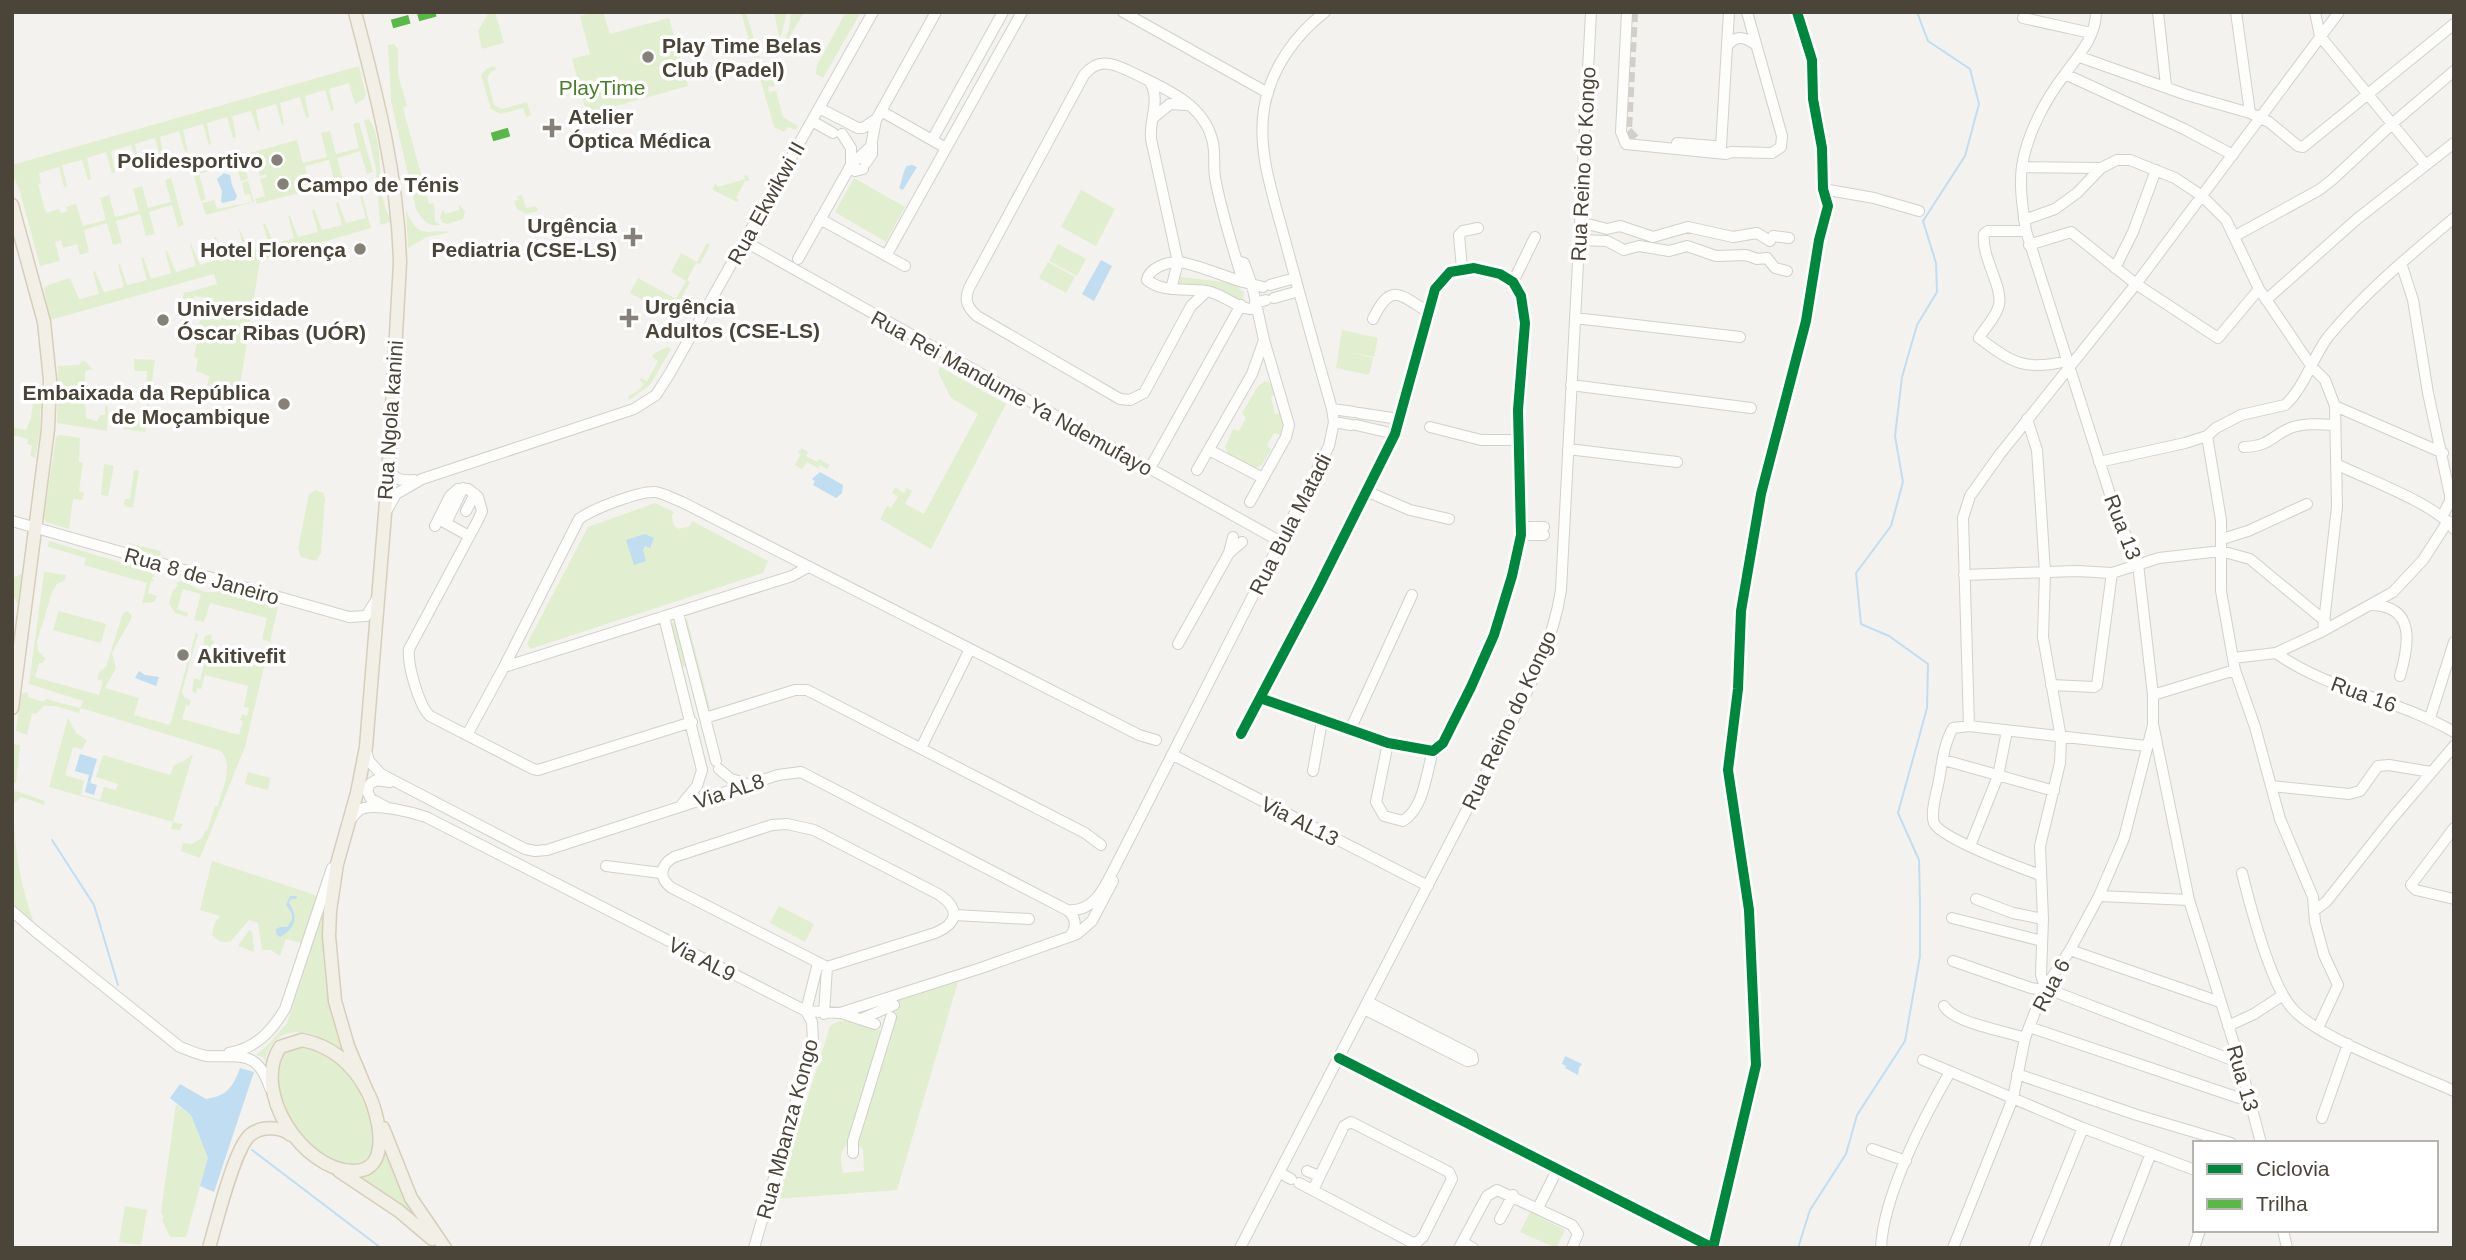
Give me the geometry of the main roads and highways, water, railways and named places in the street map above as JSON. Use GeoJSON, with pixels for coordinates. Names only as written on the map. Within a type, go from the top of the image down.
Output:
{"type":"FeatureCollection","features":[{"type":"Feature","properties":{"kind":"main road","name":"Rua Ngola kanini"},"geometry":{"type":"LineString","coordinates":[[355,12],[391,162],[399,233],[399,284],[388,465],[366,747],[333,887],[329,936],[335,1001],[366,1089]]}},
{"type":"Feature","properties":{"kind":"main road"},"geometry":{"type":"LineString","coordinates":[[12,205],[44,322],[50,369],[48,429],[12,708]]}},
{"type":"Feature","properties":{"kind":"main road"},"geometry":{"type":"LineString","coordinates":[[301,1143],[286,1125],[273,1097],[271,1067],[280,1047],[302,1040],[316,1042],[351,1065],[378,1115],[411,1198],[443,1248]]}},
{"type":"Feature","properties":{"kind":"main road"},"geometry":{"type":"LineString","coordinates":[[321,1159],[351,1172],[360,1171],[371,1164],[378,1152],[380,1140],[378,1115]]}},
{"type":"Feature","properties":{"kind":"main road"},"geometry":{"type":"LineString","coordinates":[[209,1248],[235,1164],[247,1138],[263,1129],[280,1129],[399,1212],[443,1248]]}},
{"type":"Feature","properties":{"kind":"water"},"geometry":{"type":"Polygon","coordinates":[[[907,166],[917,167],[903,190],[899,188],[904,171],[907,166]]]}},
{"type":"Feature","properties":{"kind":"water"},"geometry":{"type":"Polygon","coordinates":[[[224,173],[230,175],[237,196],[235,200],[223,203],[217,179],[224,173]]]}},
{"type":"Feature","properties":{"kind":"water"},"geometry":{"type":"Polygon","coordinates":[[[1101,260],[1112,266],[1094,301],[1082,294],[1101,260]]]}},
{"type":"Feature","properties":{"kind":"water"},"geometry":{"type":"Polygon","coordinates":[[[820,472],[843,485],[842,493],[836,498],[813,485],[815,481],[812,479],[820,472]]]}},
{"type":"Feature","properties":{"kind":"water"},"geometry":{"type":"Polygon","coordinates":[[[645,534],[654,538],[650,548],[645,546],[643,550],[646,561],[634,565],[626,540],[645,534]]]}},
{"type":"Feature","properties":{"kind":"water"},"geometry":{"type":"Polygon","coordinates":[[[139,671],[145,675],[159,677],[156,686],[135,678],[139,671]]]}},
{"type":"Feature","properties":{"kind":"water"},"geometry":{"type":"Polygon","coordinates":[[[80,754],[97,759],[90,783],[97,785],[94,795],[85,792],[89,775],[75,771],[80,754]]]}},
{"type":"Feature","properties":{"kind":"water"},"geometry":{"type":"Polygon","coordinates":[[[290,896],[297,896],[289,903],[295,918],[289,930],[280,937],[276,934],[276,929],[287,927],[292,920],[292,914],[286,905],[290,896]]]}},
{"type":"Feature","properties":{"kind":"water"},"geometry":{"type":"Polygon","coordinates":[[[1565,1056],[1582,1064],[1578,1075],[1562,1064],[1565,1056]]]}},
{"type":"Feature","properties":{"kind":"water"},"geometry":{"type":"Polygon","coordinates":[[[240,1068],[254,1072],[214,1192],[200,1186],[208,1158],[191,1115],[170,1098],[180,1084],[206,1099],[219,1096],[232,1085],[240,1068]]]}},
{"type":"Feature","properties":{"kind":"waterway"},"geometry":{"type":"LineString","coordinates":[[1798,1248],[1810,1210],[1846,1154],[1857,1115],[1905,1041],[1920,956],[1919,860],[1898,813],[1927,708],[1928,664],[1889,636],[1861,624],[1856,573],[1891,526],[1903,482],[1895,436],[1902,377],[1917,325],[1937,292],[1936,263],[1923,221],[1965,156],[1979,104],[1970,69],[1928,41],[1917,12]]}},
{"type":"Feature","properties":{"kind":"waterway"},"geometry":{"type":"LineString","coordinates":[[52,840],[94,905],[118,985]]}},
{"type":"Feature","properties":{"kind":"waterway"},"geometry":{"type":"LineString","coordinates":[[252,1150],[381,1248]]}},
{"type":"Feature","properties":{"kind":"tunnel"},"geometry":{"type":"LineString","coordinates":[[1633,12],[1627,131],[1637,141]]}},
{"type":"Feature","properties":{"kind":"place","name":"Play Time Belas Club (Padel)"},"geometry":{"type":"Point","coordinates":[648,57]}},
{"type":"Feature","properties":{"kind":"place","name":"Atelier Óptica Médica"},"geometry":{"type":"Point","coordinates":[552,128]}},
{"type":"Feature","properties":{"kind":"place","name":"Polidesportivo"},"geometry":{"type":"Point","coordinates":[277,160]}},
{"type":"Feature","properties":{"kind":"place","name":"Campo de Ténis"},"geometry":{"type":"Point","coordinates":[283,184]}},
{"type":"Feature","properties":{"kind":"place","name":"Urgência Pediatria (CSE-LS)"},"geometry":{"type":"Point","coordinates":[633,237]}},
{"type":"Feature","properties":{"kind":"place","name":"Hotel Florença"},"geometry":{"type":"Point","coordinates":[360,249]}},
{"type":"Feature","properties":{"kind":"place","name":"Urgência Adultos (CSE-LS)"},"geometry":{"type":"Point","coordinates":[629,318]}},
{"type":"Feature","properties":{"kind":"place","name":"Universidade Óscar Ribas (UÓR)"},"geometry":{"type":"Point","coordinates":[163,320]}},
{"type":"Feature","properties":{"kind":"place","name":"Embaixada da República de Moçambique"},"geometry":{"type":"Point","coordinates":[284,404]}},
{"type":"Feature","properties":{"kind":"place","name":"Akitivefit"},"geometry":{"type":"Point","coordinates":[183,655]}},
{"type":"Feature","properties":{"kind":"park label","name":"PlayTime"},"geometry":{"type":"Point","coordinates":[602,87]}}]}
